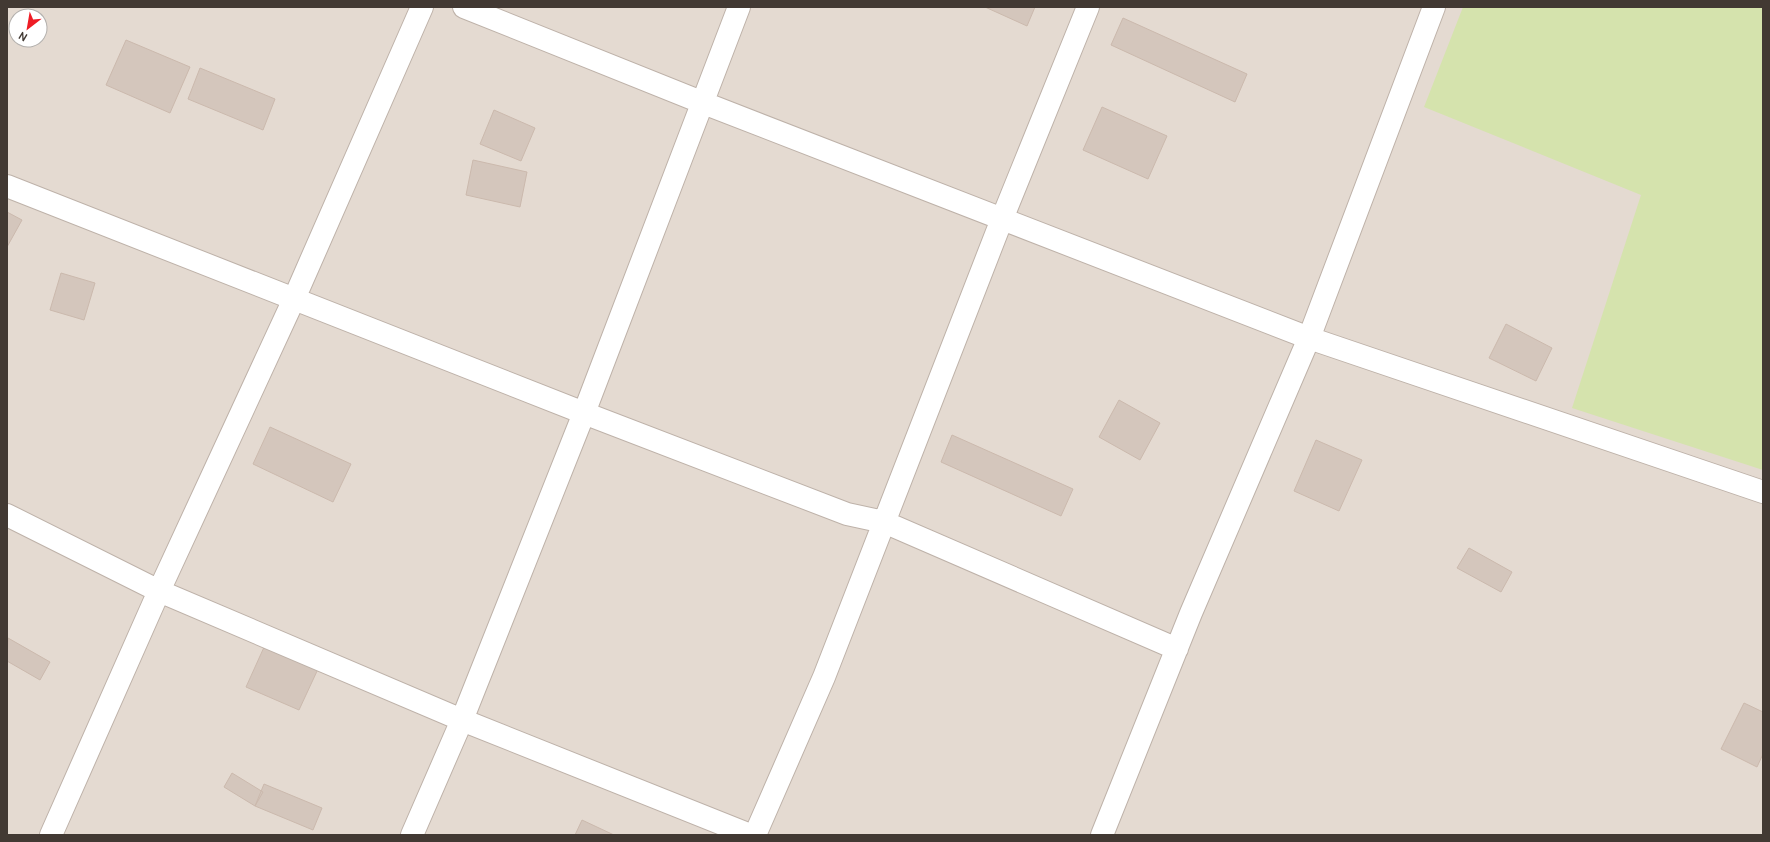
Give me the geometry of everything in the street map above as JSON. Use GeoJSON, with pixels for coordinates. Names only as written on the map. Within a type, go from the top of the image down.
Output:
{"type":"FeatureCollection","features":[{"type":"Feature","properties":{"kind":"street"},"geometry":{"type":"LineString","coordinates":[[51,835],[159,591],[294,299],[422,7]]}},
{"type":"Feature","properties":{"kind":"street"},"geometry":{"type":"LineString","coordinates":[[464,7],[701,102],[1309,338],[1763,492]]}},
{"type":"Feature","properties":{"kind":"street"},"geometry":{"type":"LineString","coordinates":[[412,835],[462,720],[584,413],[701,102],[739,7]]}},
{"type":"Feature","properties":{"kind":"street"},"geometry":{"type":"LineString","coordinates":[[755,835],[824,676],[1002,219],[1088,7]]}},
{"type":"Feature","properties":{"kind":"street"},"geometry":{"type":"LineString","coordinates":[[1102,835],[1177,649],[1309,338],[1434,7]]}},
{"type":"Feature","properties":{"kind":"street"},"geometry":{"type":"LineString","coordinates":[[7,186],[584,413],[846,514],[884,522],[1177,649]]}},
{"type":"Feature","properties":{"kind":"street"},"geometry":{"type":"LineString","coordinates":[[7,515],[159,591],[462,720],[750,835]]}},
{"type":"Feature","properties":{"kind":"shaded area"},"geometry":{"type":"Polygon","coordinates":[[[7,7],[1763,7],[1763,835],[7,835],[7,7]]]}},
{"type":"Feature","properties":{"kind":"green space"},"geometry":{"type":"Polygon","coordinates":[[[1463,7],[1763,7],[1763,470],[1572,408],[1641,195],[1424,107],[1463,7]]]}},
{"type":"Feature","properties":{"kind":"building"},"geometry":{"type":"Polygon","coordinates":[[[985,7],[1035,7],[1027,26],[985,7]]]}},
{"type":"Feature","properties":{"kind":"building"},"geometry":{"type":"Polygon","coordinates":[[[1123,18],[1247,74],[1235,102],[1111,45],[1123,18]]]}},
{"type":"Feature","properties":{"kind":"building"},"geometry":{"type":"Polygon","coordinates":[[[126,40],[190,67],[170,113],[106,85],[126,40]]]}},
{"type":"Feature","properties":{"kind":"building"},"geometry":{"type":"Polygon","coordinates":[[[200,68],[275,99],[263,130],[188,99],[200,68]]]}},
{"type":"Feature","properties":{"kind":"building"},"geometry":{"type":"Polygon","coordinates":[[[1102,107],[1167,136],[1148,179],[1083,150],[1102,107]]]}},
{"type":"Feature","properties":{"kind":"building"},"geometry":{"type":"Polygon","coordinates":[[[494,110],[535,128],[521,161],[480,144],[494,110]]]}},
{"type":"Feature","properties":{"kind":"building"},"geometry":{"type":"Polygon","coordinates":[[[473,160],[527,172],[520,207],[466,195],[473,160]]]}},
{"type":"Feature","properties":{"kind":"building"},"geometry":{"type":"Polygon","coordinates":[[[7,212],[22,220],[7,247],[7,212]]]}},
{"type":"Feature","properties":{"kind":"building"},"geometry":{"type":"Polygon","coordinates":[[[61,273],[95,283],[84,320],[50,310],[61,273]]]}},
{"type":"Feature","properties":{"kind":"building"},"geometry":{"type":"Polygon","coordinates":[[[1506,324],[1552,348],[1536,381],[1489,358],[1506,324]]]}},
{"type":"Feature","properties":{"kind":"building"},"geometry":{"type":"Polygon","coordinates":[[[1119,400],[1160,423],[1140,460],[1099,437],[1119,400]]]}},
{"type":"Feature","properties":{"kind":"building"},"geometry":{"type":"Polygon","coordinates":[[[270,427],[351,464],[333,502],[253,464],[270,427]]]}},
{"type":"Feature","properties":{"kind":"building"},"geometry":{"type":"Polygon","coordinates":[[[952,435],[1073,489],[1061,516],[941,462],[952,435]]]}},
{"type":"Feature","properties":{"kind":"building"},"geometry":{"type":"Polygon","coordinates":[[[1316,440],[1362,460],[1339,511],[1294,491],[1316,440]]]}},
{"type":"Feature","properties":{"kind":"building"},"geometry":{"type":"Polygon","coordinates":[[[1469,548],[1512,572],[1501,592],[1457,568],[1469,548]]]}},
{"type":"Feature","properties":{"kind":"building"},"geometry":{"type":"Polygon","coordinates":[[[8,638],[50,662],[40,680],[7,661],[8,638]]]}},
{"type":"Feature","properties":{"kind":"building"},"geometry":{"type":"Polygon","coordinates":[[[265,645],[318,669],[299,710],[246,687],[265,645]]]}},
{"type":"Feature","properties":{"kind":"building"},"geometry":{"type":"Polygon","coordinates":[[[1744,703],[1763,712],[1763,754],[1757,767],[1721,749],[1744,703]]]}},
{"type":"Feature","properties":{"kind":"building"},"geometry":{"type":"Polygon","coordinates":[[[232,773],[263,792],[255,806],[224,787],[232,773]]]}},
{"type":"Feature","properties":{"kind":"building"},"geometry":{"type":"Polygon","coordinates":[[[264,784],[322,808],[313,830],[255,806],[264,784]]]}},
{"type":"Feature","properties":{"kind":"building"},"geometry":{"type":"Polygon","coordinates":[[[582,820],[614,835],[575,835],[582,820]]]}}]}
